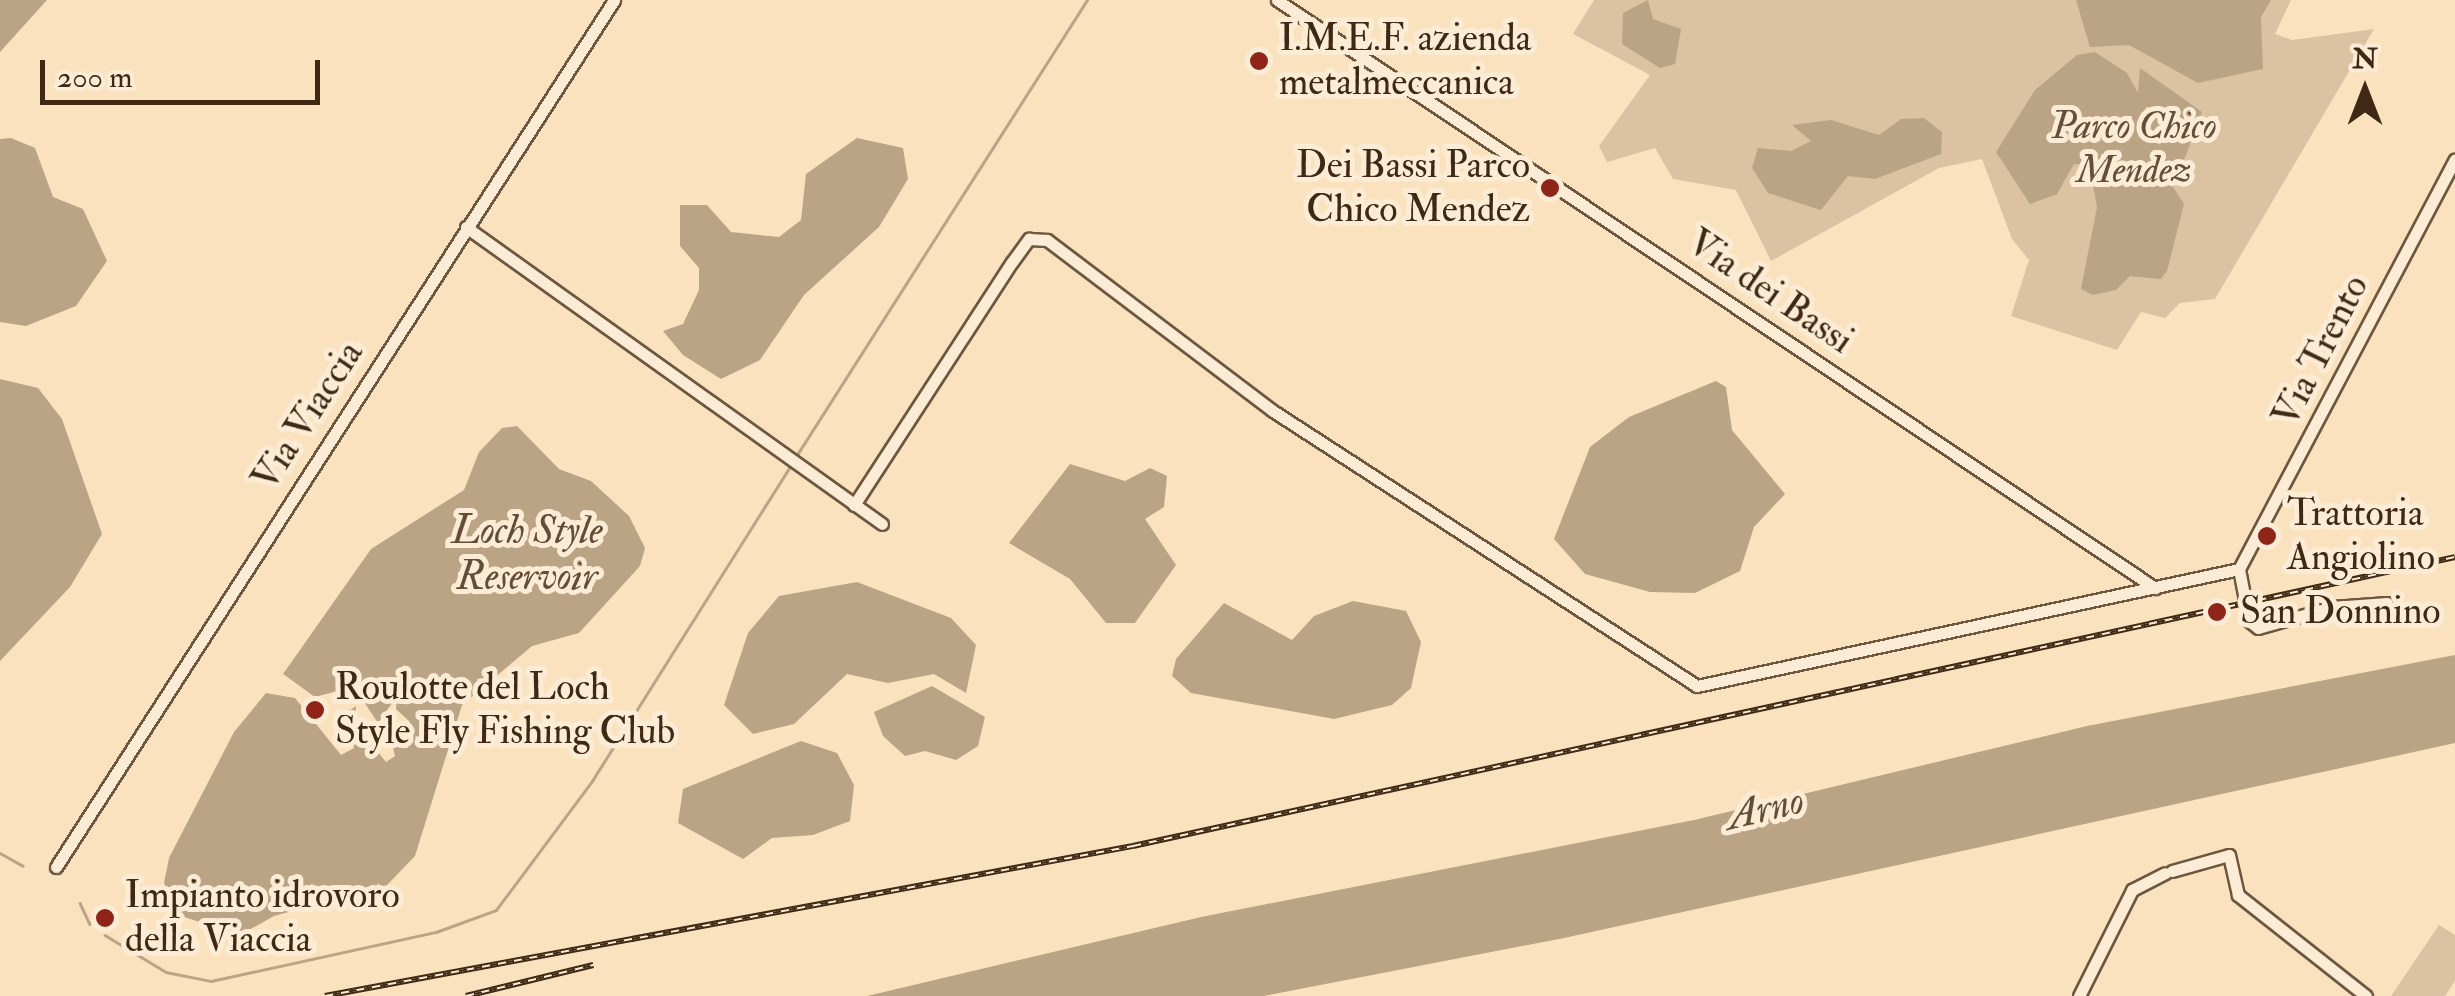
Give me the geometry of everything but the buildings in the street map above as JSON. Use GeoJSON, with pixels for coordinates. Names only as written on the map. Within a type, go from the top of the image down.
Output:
{"type":"FeatureCollection","features":[{"type":"Feature","properties":{"kind":"street","name":"Via Viaccia"},"geometry":{"type":"LineString","coordinates":[[56,867],[614,0]]}},
{"type":"Feature","properties":{"kind":"street","name":"Via dei Bassi"},"geometry":{"type":"LineString","coordinates":[[1277,0],[2155,588]]}},
{"type":"Feature","properties":{"kind":"street","name":"Via Trento"},"geometry":{"type":"LineString","coordinates":[[2239,569],[2455,160]]}},
{"type":"Feature","properties":{"kind":"street"},"geometry":{"type":"LineString","coordinates":[[466,226],[882,524]]}},
{"type":"Feature","properties":{"kind":"street"},"geometry":{"type":"LineString","coordinates":[[854,505],[1012,262],[1029,239],[1047,240],[1273,411],[1698,686],[2239,569],[2244,600]]}},
{"type":"Feature","properties":{"kind":"street"},"geometry":{"type":"LineString","coordinates":[[2249,622],[2258,628],[2332,606],[2387,603]]}},
{"type":"Feature","properties":{"kind":"street"},"geometry":{"type":"LineString","coordinates":[[2079,996],[2132,890],[2169,872],[2229,855],[2238,894],[2366,996]]}},
{"type":"Feature","properties":{"kind":"green space","name":"Parco Chico Mendez"},"geometry":{"type":"Polygon","coordinates":[[[1594,0],[2291,0],[2275,34],[2292,40],[2374,29],[2215,299],[2180,303],[2165,318],[2141,312],[2117,350],[2011,316],[2029,260],[2012,239],[1982,159],[1939,168],[1771,261],[1736,190],[1673,179],[1655,148],[1607,162],[1599,146],[1650,75],[1573,34],[1594,0]]]}},
{"type":"Feature","properties":{"kind":"green space"},"geometry":{"type":"Polygon","coordinates":[[[2439,925],[2455,935],[2455,981],[2445,996],[2391,996],[2439,925]]]}},
{"type":"Feature","properties":{"kind":"water"},"geometry":{"type":"Polygon","coordinates":[[[0,0],[47,0],[0,52],[0,0]]]}},
{"type":"Feature","properties":{"kind":"water"},"geometry":{"type":"Polygon","coordinates":[[[1648,0],[1653,19],[1681,29],[1675,64],[1660,68],[1622,44],[1623,13],[1648,0]]]}},
{"type":"Feature","properties":{"kind":"water"},"geometry":{"type":"Polygon","coordinates":[[[2076,0],[2271,0],[2261,17],[2263,69],[2198,83],[2129,45],[2090,47],[2076,0]]]}},
{"type":"Feature","properties":{"kind":"water"},"geometry":{"type":"Polygon","coordinates":[[[2095,52],[2127,73],[2138,93],[2140,68],[2202,112],[2183,163],[2166,176],[2184,204],[2167,271],[2161,279],[2130,276],[2116,290],[2093,295],[2081,289],[2097,207],[2089,165],[2074,164],[2057,194],[2030,204],[1996,152],[2035,90],[2077,55],[2095,52]]]}},
{"type":"Feature","properties":{"kind":"water"},"geometry":{"type":"Polygon","coordinates":[[[1924,118],[1942,132],[1941,154],[1875,179],[1848,176],[1821,210],[1768,193],[1752,168],[1758,148],[1791,151],[1811,141],[1792,125],[1831,120],[1879,135],[1901,119],[1924,118]]]}},
{"type":"Feature","properties":{"kind":"water"},"geometry":{"type":"Polygon","coordinates":[[[11,138],[35,148],[53,197],[83,209],[107,261],[76,306],[26,326],[0,322],[0,139],[11,138]]]}},
{"type":"Feature","properties":{"kind":"water"},"geometry":{"type":"Polygon","coordinates":[[[857,138],[903,148],[908,179],[879,227],[804,295],[760,360],[721,379],[683,355],[663,331],[683,324],[699,290],[699,268],[680,246],[680,205],[707,205],[731,232],[779,237],[801,220],[806,174],[857,138]]]}},
{"type":"Feature","properties":{"kind":"water"},"geometry":{"type":"Polygon","coordinates":[[[0,379],[38,388],[62,419],[102,534],[70,587],[0,661],[0,379]]]}},
{"type":"Feature","properties":{"kind":"water"},"geometry":{"type":"Polygon","coordinates":[[[1716,381],[1726,387],[1732,430],[1785,494],[1754,527],[1740,571],[1695,593],[1650,592],[1585,574],[1554,539],[1590,447],[1629,417],[1716,381]]]}},
{"type":"Feature","properties":{"kind":"water","name":"Loch Style Reservoir"},"geometry":{"type":"Polygon","coordinates":[[[517,426],[559,469],[591,481],[629,516],[645,548],[640,566],[579,633],[532,646],[462,705],[415,856],[387,885],[274,916],[240,935],[178,915],[164,883],[169,858],[234,732],[266,693],[295,698],[341,755],[354,748],[342,716],[356,706],[355,721],[376,726],[366,737],[386,762],[395,756],[391,739],[408,746],[410,722],[396,709],[397,696],[378,723],[364,702],[376,690],[371,682],[315,697],[283,674],[371,549],[464,490],[479,452],[502,428],[517,426]]]}},
{"type":"Feature","properties":{"kind":"water"},"geometry":{"type":"Polygon","coordinates":[[[1070,464],[1125,481],[1150,468],[1167,476],[1164,507],[1145,519],[1176,565],[1135,623],[1106,623],[1070,579],[1009,543],[1070,464]]]}},
{"type":"Feature","properties":{"kind":"water"},"geometry":{"type":"Polygon","coordinates":[[[857,582],[951,618],[976,645],[966,693],[934,674],[888,683],[847,674],[794,724],[753,734],[724,705],[748,633],[779,596],[857,582]]]}},
{"type":"Feature","properties":{"kind":"water"},"geometry":{"type":"Polygon","coordinates":[[[1353,601],[1406,611],[1421,642],[1411,688],[1392,705],[1334,719],[1191,693],[1172,676],[1176,659],[1224,603],[1292,640],[1314,616],[1353,601]]]}},
{"type":"Feature","properties":{"kind":"water","name":"Arno"},"geometry":{"type":"Polygon","coordinates":[[[2455,655],[2455,743],[1564,938],[1264,996],[867,996],[1201,917],[1694,820],[2087,726],[2455,655]]]}},
{"type":"Feature","properties":{"kind":"water"},"geometry":{"type":"Polygon","coordinates":[[[932,686],[985,717],[978,746],[956,760],[925,751],[905,756],[883,736],[874,712],[932,686]]]}},
{"type":"Feature","properties":{"kind":"water"},"geometry":{"type":"Polygon","coordinates":[[[801,741],[837,753],[854,785],[850,821],[813,835],[772,838],[743,859],[678,823],[683,789],[801,741]]]}},
{"type":"Feature","properties":{"kind":"waterway"},"geometry":{"type":"LineString","coordinates":[[795,458],[1087,0]]}},
{"type":"Feature","properties":{"kind":"waterway"},"geometry":{"type":"LineString","coordinates":[[105,935],[166,972],[211,981],[436,932],[496,910],[592,781],[791,465]]}},
{"type":"Feature","properties":{"kind":"waterway"},"geometry":{"type":"LineString","coordinates":[[0,853],[23,866]]}},
{"type":"Feature","properties":{"kind":"waterway"},"geometry":{"type":"LineString","coordinates":[[80,903],[90,924]]}},
{"type":"Feature","properties":{"kind":"railway"},"geometry":{"type":"LineString","coordinates":[[325,996],[1133,846],[2455,557]]}},
{"type":"Feature","properties":{"kind":"railway"},"geometry":{"type":"LineString","coordinates":[[466,996],[593,965]]}},
{"type":"Feature","properties":{"kind":"place","name":"I.M.E.F. azienda metalmeccanica"},"geometry":{"type":"Point","coordinates":[1259,61]}},
{"type":"Feature","properties":{"kind":"place","name":"Dei Bassi Parco Chico Mendez"},"geometry":{"type":"Point","coordinates":[1550,188]}},
{"type":"Feature","properties":{"kind":"place","name":"Trattoria Angiolino"},"geometry":{"type":"Point","coordinates":[2267,536]}},
{"type":"Feature","properties":{"kind":"place","name":"San Donnino"},"geometry":{"type":"Point","coordinates":[2217,612]}},
{"type":"Feature","properties":{"kind":"place","name":"Roulotte del Loch Style Fly Fishing Club"},"geometry":{"type":"Point","coordinates":[315,710]}},
{"type":"Feature","properties":{"kind":"place","name":"Impianto idrovoro della Viaccia"},"geometry":{"type":"Point","coordinates":[105,918]}}]}
